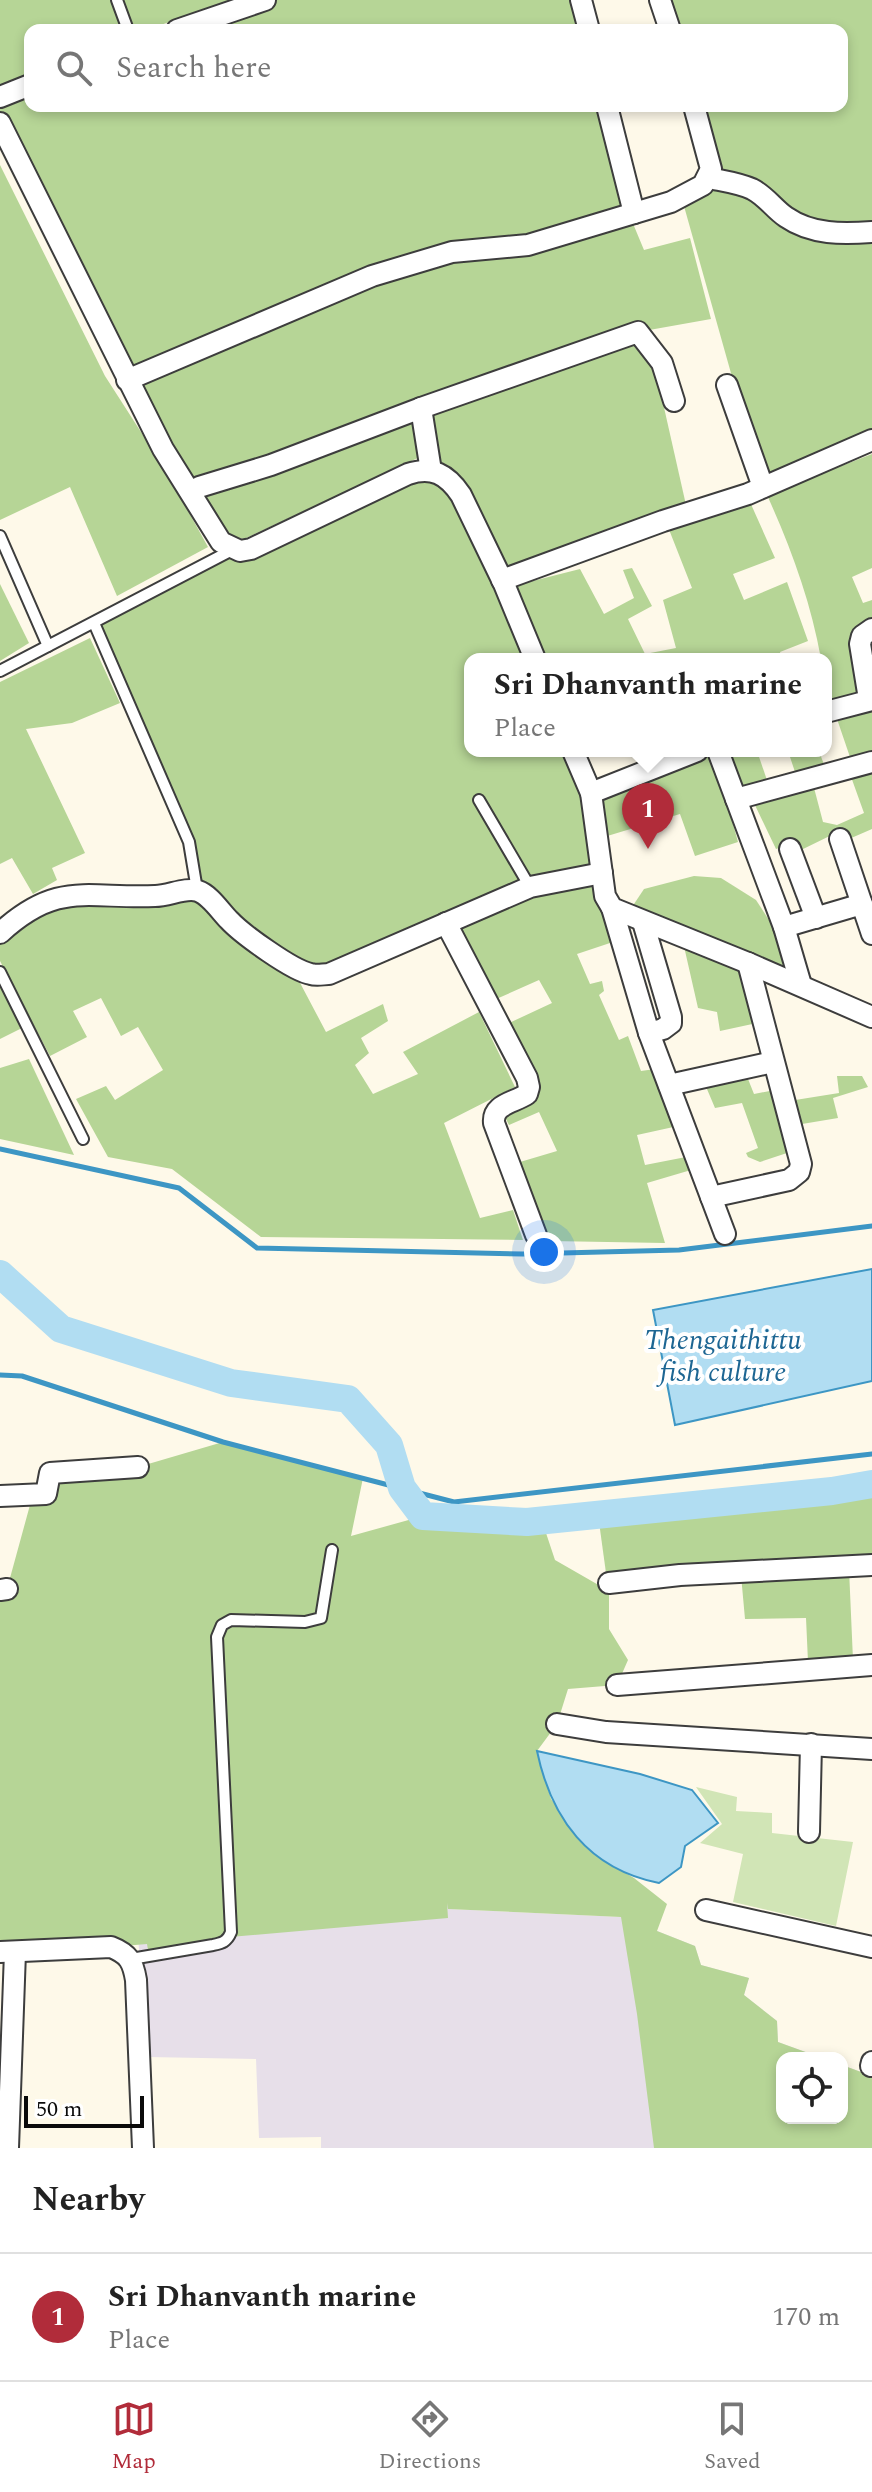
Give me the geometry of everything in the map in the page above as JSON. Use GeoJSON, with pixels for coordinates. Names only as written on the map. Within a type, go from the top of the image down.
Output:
{"type":"FeatureCollection","features":[{"type":"Feature","properties":{"kind":"street"},"geometry":{"type":"LineString","coordinates":[[195,24],[265,0]]}},
{"type":"Feature","properties":{"kind":"street"},"geometry":{"type":"LineString","coordinates":[[581,0],[587,24]]}},
{"type":"Feature","properties":{"kind":"street"},"geometry":{"type":"LineString","coordinates":[[660,0],[668,24]]}},
{"type":"Feature","properties":{"kind":"street"},"geometry":{"type":"LineString","coordinates":[[0,97],[24,87]]}},
{"type":"Feature","properties":{"kind":"street"},"geometry":{"type":"LineString","coordinates":[[609,112],[634,213]]}},
{"type":"Feature","properties":{"kind":"street"},"geometry":{"type":"LineString","coordinates":[[127,380],[372,276],[452,252],[528,245],[671,202],[703,185],[709,178],[708,150],[696,112]]}},
{"type":"Feature","properties":{"kind":"street"},"geometry":{"type":"LineString","coordinates":[[0,123],[163,449],[221,542],[240,551],[251,549],[408,474],[431,471],[443,475],[461,495],[532,653]]}},
{"type":"Feature","properties":{"kind":"street"},"geometry":{"type":"LineString","coordinates":[[709,178],[754,190],[786,217],[820,231],[845,234],[872,232]]}},
{"type":"Feature","properties":{"kind":"street"},"geometry":{"type":"LineString","coordinates":[[199,487],[271,465],[421,408],[638,332],[662,363],[674,401]]}},
{"type":"Feature","properties":{"kind":"street"},"geometry":{"type":"LineString","coordinates":[[727,385],[763,487]]}},
{"type":"Feature","properties":{"kind":"street"},"geometry":{"type":"LineString","coordinates":[[421,408],[431,471]]}},
{"type":"Feature","properties":{"kind":"street"},"geometry":{"type":"LineString","coordinates":[[502,580],[763,487],[872,440]]}},
{"type":"Feature","properties":{"kind":"street"},"geometry":{"type":"LineString","coordinates":[[832,710],[871,700],[860,644],[862,636],[872,629]]}},
{"type":"Feature","properties":{"kind":"street"},"geometry":{"type":"LineString","coordinates":[[576,757],[591,793],[605,896],[612,908],[649,1033],[725,1234]]}},
{"type":"Feature","properties":{"kind":"street"},"geometry":{"type":"LineString","coordinates":[[591,793],[665,757]]}},
{"type":"Feature","properties":{"kind":"street"},"geometry":{"type":"LineString","coordinates":[[720,757],[784,927],[801,985]]}},
{"type":"Feature","properties":{"kind":"street"},"geometry":{"type":"LineString","coordinates":[[736,799],[872,762]]}},
{"type":"Feature","properties":{"kind":"street"},"geometry":{"type":"LineString","coordinates":[[840,839],[872,934]]}},
{"type":"Feature","properties":{"kind":"street"},"geometry":{"type":"LineString","coordinates":[[790,849],[816,918]]}},
{"type":"Feature","properties":{"kind":"street"},"geometry":{"type":"LineString","coordinates":[[0,933],[32,909],[52,899],[70,895],[151,896],[197,890],[244,933],[299,970],[313,975],[329,974],[530,887],[602,873]]}},
{"type":"Feature","properties":{"kind":"street"},"geometry":{"type":"LineString","coordinates":[[784,927],[862,904]]}},
{"type":"Feature","properties":{"kind":"street"},"geometry":{"type":"LineString","coordinates":[[612,908],[801,985],[872,1018]]}},
{"type":"Feature","properties":{"kind":"street"},"geometry":{"type":"LineString","coordinates":[[643,922],[671,1017],[671,1023],[667,1026],[649,1033]]}},
{"type":"Feature","properties":{"kind":"street"},"geometry":{"type":"LineString","coordinates":[[446,923],[527,1078],[527,1094],[493,1114],[536,1235]]}},
{"type":"Feature","properties":{"kind":"street"},"geometry":{"type":"LineString","coordinates":[[711,1197],[789,1180],[799,1172],[801,1164],[748,963]]}},
{"type":"Feature","properties":{"kind":"street"},"geometry":{"type":"LineString","coordinates":[[669,1085],[773,1062]]}},
{"type":"Feature","properties":{"kind":"street"},"geometry":{"type":"LineString","coordinates":[[0,1496],[46,1494],[50,1473],[138,1467]]}},
{"type":"Feature","properties":{"kind":"street"},"geometry":{"type":"LineString","coordinates":[[609,1583],[680,1575],[872,1565]]}},
{"type":"Feature","properties":{"kind":"street"},"geometry":{"type":"LineString","coordinates":[[617,1685],[872,1665]]}},
{"type":"Feature","properties":{"kind":"street"},"geometry":{"type":"LineString","coordinates":[[557,1724],[606,1732],[872,1749]]}},
{"type":"Feature","properties":{"kind":"street"},"geometry":{"type":"LineString","coordinates":[[809,1832],[811,1744]]}},
{"type":"Feature","properties":{"kind":"street"},"geometry":{"type":"LineString","coordinates":[[706,1910],[872,1947]]}},
{"type":"Feature","properties":{"kind":"street"},"geometry":{"type":"LineString","coordinates":[[8,2148],[7,1952],[111,1947],[125,1952],[131,1959],[136,1980],[143,2148]]}},
{"type":"Feature","properties":{"kind":"lane"},"geometry":{"type":"LineString","coordinates":[[117,0],[126,24]]}},
{"type":"Feature","properties":{"kind":"lane"},"geometry":{"type":"LineString","coordinates":[[0,536],[48,646]]}},
{"type":"Feature","properties":{"kind":"lane"},"geometry":{"type":"LineString","coordinates":[[0,671],[232,549]]}},
{"type":"Feature","properties":{"kind":"lane"},"geometry":{"type":"LineString","coordinates":[[94,623],[189,842],[197,890]]}},
{"type":"Feature","properties":{"kind":"lane"},"geometry":{"type":"LineString","coordinates":[[479,800],[530,887]]}},
{"type":"Feature","properties":{"kind":"lane"},"geometry":{"type":"LineString","coordinates":[[0,972],[83,1139]]}},
{"type":"Feature","properties":{"kind":"lane"},"geometry":{"type":"LineString","coordinates":[[131,1959],[222,1943],[229,1937],[231,1917],[217,1637],[222,1625],[231,1620],[305,1622],[321,1618],[332,1550]]}},
{"type":"Feature","properties":{"kind":"shaded area"},"geometry":{"type":"Polygon","coordinates":[[[361,1855],[439,1862],[449,1909],[622,1917],[695,1946],[701,1965],[749,1978],[744,1995],[777,2021],[778,2042],[806,2052],[776,2052],[776,2124],[848,2124],[848,2067],[872,2076],[872,2148],[321,2148],[321,2137],[259,2138],[256,2059],[148,2057],[136,1913],[361,1855]]]}},
{"type":"Feature","properties":{"kind":"green space"},"geometry":{"type":"Polygon","coordinates":[[[0,0],[230,0],[164,24],[24,24],[24,80],[0,88],[0,0]]]}},
{"type":"Feature","properties":{"kind":"green space"},"geometry":{"type":"Polygon","coordinates":[[[270,0],[581,0],[587,24],[203,24],[270,0]]]}},
{"type":"Feature","properties":{"kind":"green space"},"geometry":{"type":"Polygon","coordinates":[[[660,0],[872,0],[872,440],[763,487],[682,199],[717,172],[697,112],[848,112],[848,24],[668,24],[660,0]]]}},
{"type":"Feature","properties":{"kind":"green space"},"geometry":{"type":"Polygon","coordinates":[[[24,88],[24,112],[607,112],[629,208],[514,238],[629,214],[644,250],[690,238],[711,319],[638,332],[199,487],[127,380],[0,123],[0,97],[24,88]]]}},
{"type":"Feature","properties":{"kind":"green space"},"geometry":{"type":"Polygon","coordinates":[[[0,165],[105,376],[166,471],[208,547],[117,596],[70,487],[0,520],[0,165]]]}},
{"type":"Feature","properties":{"kind":"green space"},"geometry":{"type":"Polygon","coordinates":[[[635,345],[656,372],[686,505],[506,569],[435,467],[426,410],[635,345]]]}},
{"type":"Feature","properties":{"kind":"green space"},"geometry":{"type":"Polygon","coordinates":[[[414,417],[420,457],[244,539],[230,536],[205,495],[414,417]]]}},
{"type":"Feature","properties":{"kind":"green space"},"geometry":{"type":"Polygon","coordinates":[[[872,454],[872,568],[852,577],[863,603],[872,600],[872,618],[863,624],[856,642],[863,696],[832,704],[832,653],[820,653],[799,576],[767,495],[872,454]]]}},
{"type":"Feature","properties":{"kind":"green space"},"geometry":{"type":"Polygon","coordinates":[[[408,474],[443,475],[532,653],[464,653],[464,757],[574,757],[602,873],[530,887],[329,974],[282,959],[205,895],[194,860],[94,623],[224,554],[408,474]]]}},
{"type":"Feature","properties":{"kind":"green space"},"geometry":{"type":"Polygon","coordinates":[[[750,502],[775,558],[733,574],[744,600],[787,582],[808,641],[780,653],[650,653],[676,648],[663,600],[692,588],[668,527],[750,502]]]}},
{"type":"Feature","properties":{"kind":"green space"},"geometry":{"type":"Polygon","coordinates":[[[632,568],[652,606],[628,619],[645,653],[541,653],[513,586],[580,569],[604,614],[634,598],[623,570],[632,568]]]}},
{"type":"Feature","properties":{"kind":"green space"},"geometry":{"type":"Polygon","coordinates":[[[0,584],[29,643],[0,661],[0,584]]]}},
{"type":"Feature","properties":{"kind":"green space"},"geometry":{"type":"Polygon","coordinates":[[[90,638],[120,703],[72,723],[26,729],[85,853],[52,868],[57,880],[33,894],[12,858],[0,864],[0,682],[90,638]]]}},
{"type":"Feature","properties":{"kind":"green space"},"geometry":{"type":"Polygon","coordinates":[[[872,705],[872,758],[852,763],[836,716],[872,705]]]}},
{"type":"Feature","properties":{"kind":"green space"},"geometry":{"type":"Polygon","coordinates":[[[695,757],[715,757],[738,842],[695,856],[680,814],[604,837],[596,797],[695,757]]]}},
{"type":"Feature","properties":{"kind":"green space"},"geometry":{"type":"Polygon","coordinates":[[[724,757],[759,757],[769,786],[738,794],[724,757]]]}},
{"type":"Feature","properties":{"kind":"green space"},"geometry":{"type":"Polygon","coordinates":[[[790,757],[821,757],[826,770],[797,778],[790,757]]]}},
{"type":"Feature","properties":{"kind":"green space"},"geometry":{"type":"Polygon","coordinates":[[[872,769],[872,829],[849,839],[844,829],[799,851],[795,842],[776,849],[753,801],[813,784],[823,822],[837,825],[864,813],[850,774],[872,769]]]}},
{"type":"Feature","properties":{"kind":"green space"},"geometry":{"type":"Polygon","coordinates":[[[694,876],[721,878],[756,900],[778,934],[791,976],[628,913],[644,889],[694,876]]]}},
{"type":"Feature","properties":{"kind":"green space"},"geometry":{"type":"Polygon","coordinates":[[[596,881],[616,941],[577,954],[590,984],[602,981],[604,991],[599,995],[619,1040],[628,1036],[641,1071],[655,1069],[678,1126],[637,1135],[645,1165],[686,1157],[691,1170],[647,1183],[665,1243],[550,1241],[520,1162],[557,1151],[539,1112],[509,1125],[503,1113],[538,1096],[507,1024],[552,1003],[539,980],[494,1000],[455,926],[537,890],[596,881]]]}},
{"type":"Feature","properties":{"kind":"green space"},"geometry":{"type":"Polygon","coordinates":[[[196,897],[298,979],[326,1032],[383,1004],[388,1021],[361,1038],[369,1053],[355,1065],[373,1094],[418,1074],[403,1052],[479,1012],[515,1087],[444,1123],[480,1218],[513,1210],[523,1240],[261,1237],[172,1169],[108,1157],[76,1099],[106,1086],[115,1100],[163,1070],[138,1027],[121,1036],[101,998],[73,1011],[87,1037],[50,1056],[0,961],[0,939],[51,905],[196,897]]]}},
{"type":"Feature","properties":{"kind":"green space"},"geometry":{"type":"Polygon","coordinates":[[[683,942],[742,968],[757,1023],[720,1031],[717,1012],[698,1008],[683,942]]]}},
{"type":"Feature","properties":{"kind":"green space"},"geometry":{"type":"Polygon","coordinates":[[[0,985],[22,1028],[0,1039],[0,985]]]}},
{"type":"Feature","properties":{"kind":"green space"},"geometry":{"type":"Polygon","coordinates":[[[29,1059],[74,1155],[0,1139],[0,1068],[29,1059]]]}},
{"type":"Feature","properties":{"kind":"green space"},"geometry":{"type":"Polygon","coordinates":[[[746,1074],[754,1094],[775,1090],[787,1153],[760,1162],[746,1153],[758,1148],[742,1103],[715,1108],[704,1082],[746,1074]]]}},
{"type":"Feature","properties":{"kind":"green space"},"geometry":{"type":"Polygon","coordinates":[[[837,1076],[862,1076],[868,1087],[833,1098],[838,1118],[796,1125],[789,1101],[839,1093],[837,1076]]]}},
{"type":"Feature","properties":{"kind":"green space"},"geometry":{"type":"Polygon","coordinates":[[[223,1442],[363,1478],[351,1536],[423,1516],[545,1530],[555,1560],[609,1591],[609,1629],[628,1660],[617,1685],[568,1689],[557,1724],[537,1751],[551,1799],[595,1855],[634,1878],[667,1904],[657,1931],[695,1946],[701,1965],[749,1978],[744,1995],[777,2021],[778,2042],[806,2052],[776,2052],[776,2124],[848,2124],[848,2067],[872,2076],[872,2148],[654,2148],[621,1917],[448,1909],[447,1903],[448,1918],[230,1937],[149,1956],[147,1944],[111,1947],[0,1945],[0,1589],[7,1589],[33,1494],[65,1472],[138,1467],[223,1442]]]}},
{"type":"Feature","properties":{"kind":"green space"},"geometry":{"type":"Polygon","coordinates":[[[872,1492],[872,1559],[606,1573],[599,1522],[872,1492]]]}},
{"type":"Feature","properties":{"kind":"green space"},"geometry":{"type":"Polygon","coordinates":[[[849,1569],[853,1660],[808,1662],[806,1618],[745,1619],[741,1575],[849,1569]]]}},
{"type":"Feature","properties":{"kind":"green space"},"geometry":{"type":"Polygon","coordinates":[[[696,1787],[737,1797],[736,1811],[772,1813],[772,1833],[853,1842],[836,1926],[733,1902],[743,1854],[700,1843],[722,1824],[696,1787]]]}},
{"type":"Feature","properties":{"kind":"water","name":"Thengaithittu fish culture"},"geometry":{"type":"Polygon","coordinates":[[[872,1269],[872,1381],[675,1425],[653,1310],[872,1269]]]}},
{"type":"Feature","properties":{"kind":"water"},"geometry":{"type":"Polygon","coordinates":[[[537,1751],[640,1774],[692,1790],[718,1823],[685,1846],[681,1867],[659,1883],[634,1876],[593,1853],[563,1819],[543,1775],[537,1751]]]}},
{"type":"Feature","properties":{"kind":"waterway"},"geometry":{"type":"LineString","coordinates":[[0,1149],[179,1188],[257,1248],[523,1254],[679,1250],[872,1226]]}},
{"type":"Feature","properties":{"kind":"waterway"},"geometry":{"type":"LineString","coordinates":[[0,1274],[61,1329],[231,1383],[348,1399],[389,1445],[402,1488],[423,1516],[527,1522],[832,1491],[872,1484]]}},
{"type":"Feature","properties":{"kind":"waterway"},"geometry":{"type":"LineString","coordinates":[[0,1375],[22,1376],[223,1442],[454,1502],[872,1454]]}},
{"type":"Feature","properties":{"kind":"place","name":"Sri Dhanvanth marine"},"geometry":{"type":"Point","coordinates":[648,849]}}]}
